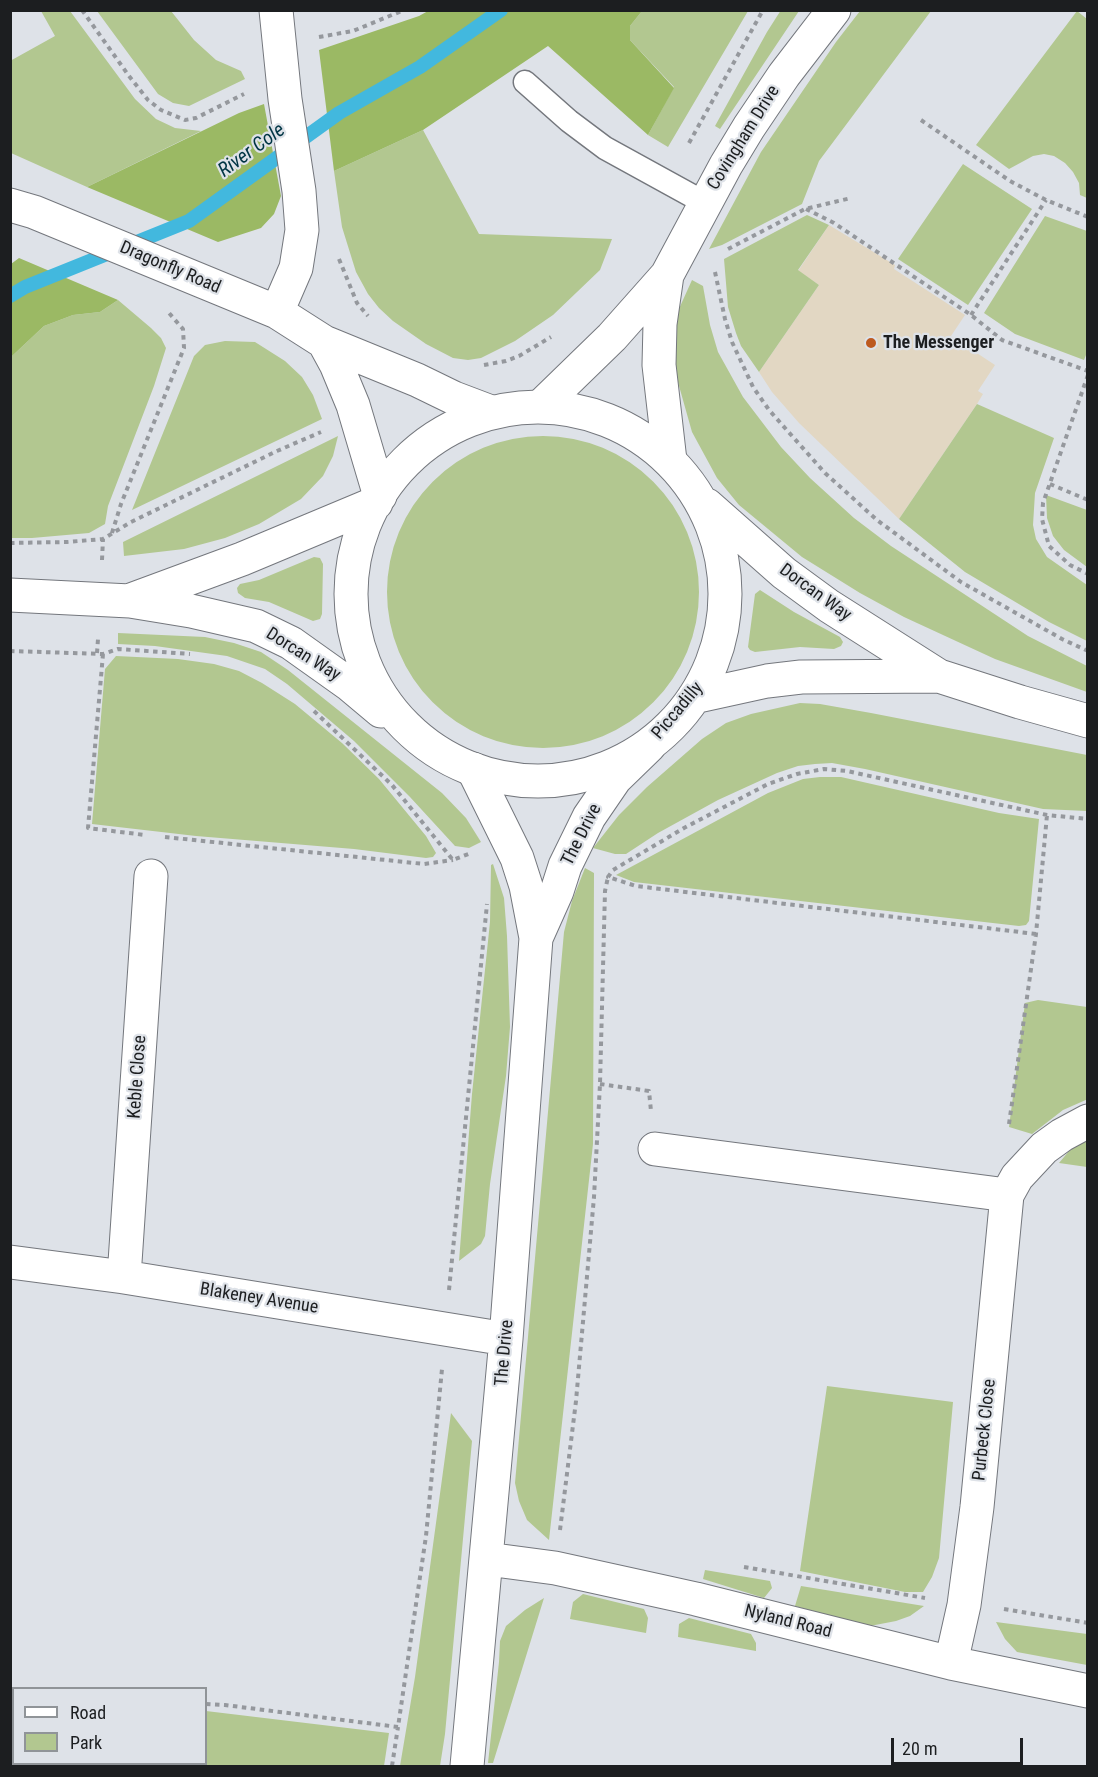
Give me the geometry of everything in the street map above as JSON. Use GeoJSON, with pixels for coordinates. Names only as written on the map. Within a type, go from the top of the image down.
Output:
{"type":"FeatureCollection","features":[{"type":"Feature","properties":{"kind":"street"},"geometry":{"type":"LineString","coordinates":[[276,10],[284,91],[300,190],[302,230],[296,268],[277,312]]}},
{"type":"Feature","properties":{"kind":"street","name":"Covingham Drive"},"geometry":{"type":"LineString","coordinates":[[542,405],[612,337],[668,275],[734,151],[766,100],[834,10]]}},
{"type":"Feature","properties":{"kind":"street","name":"Dragonfly Road"},"geometry":{"type":"LineString","coordinates":[[22,208],[277,312],[324,342],[491,412]]}},
{"type":"Feature","properties":{"kind":"street","name":"Covingham Drive"},"geometry":{"type":"LineString","coordinates":[[668,275],[660,324],[659,365],[670,461]]}},
{"type":"Feature","properties":{"kind":"street"},"geometry":{"type":"LineString","coordinates":[[324,342],[357,416],[378,500]]}},
{"type":"Feature","properties":{"kind":"street","name":"Piccadilly"},"geometry":{"type":"LineString","coordinates":[[542,405],[594,413],[616,422],[653,444],[683,474],[710,518],[723,556],[726,585],[726,608],[720,647],[703,684],[665,731],[649,746],[613,766],[574,777],[514,778],[473,769],[435,754],[394,722],[375,691],[365,666],[354,620],[353,573],[366,526],[378,500],[406,462],[432,440],[469,418],[491,412],[542,405]]}},
{"type":"Feature","properties":{"kind":"street","name":"Dorcan Way"},"geometry":{"type":"LineString","coordinates":[[699,498],[739,535],[802,586],[829,606],[939,676],[1088,721]]}},
{"type":"Feature","properties":{"kind":"street","name":"Dorcan Way"},"geometry":{"type":"LineString","coordinates":[[130,601],[252,555],[378,500]]}},
{"type":"Feature","properties":{"kind":"street","name":"Dorcan Way"},"geometry":{"type":"LineString","coordinates":[[10,595],[130,601],[241,622],[291,643],[350,685],[394,722]]}},
{"type":"Feature","properties":{"kind":"street","name":"Dorcan Way"},"geometry":{"type":"LineString","coordinates":[[694,697],[801,676],[939,676]]}},
{"type":"Feature","properties":{"kind":"street","name":"The Drive"},"geometry":{"type":"LineString","coordinates":[[536,938],[589,818],[615,779],[649,746]]}},
{"type":"Feature","properties":{"kind":"street","name":"The Drive"},"geometry":{"type":"LineString","coordinates":[[467,1767],[506,1339],[536,938],[526,886],[508,839],[473,769]]}},
{"type":"Feature","properties":{"kind":"street","name":"Keble Close"},"geometry":{"type":"LineString","coordinates":[[124,1277],[151,876]]}},
{"type":"Feature","properties":{"kind":"street","name":"Purbeck Close"},"geometry":{"type":"LineString","coordinates":[[951,1663],[964,1605],[977,1507],[1007,1195],[1017,1177],[1044,1148],[1088,1121]]}},
{"type":"Feature","properties":{"kind":"street"},"geometry":{"type":"LineString","coordinates":[[655,1149],[1007,1195]]}},
{"type":"Feature","properties":{"kind":"street","name":"Blakeney Avenue"},"geometry":{"type":"LineString","coordinates":[[10,1262],[124,1277],[506,1339]]}},
{"type":"Feature","properties":{"kind":"street","name":"Nyland Road"},"geometry":{"type":"LineString","coordinates":[[487,1559],[555,1568],[696,1599],[951,1663],[1088,1690]]}},
{"type":"Feature","properties":{"kind":"lane"},"geometry":{"type":"LineString","coordinates":[[525,82],[569,121],[605,148],[705,203]]}},
{"type":"Feature","properties":{"kind":"path"},"geometry":{"type":"LineString","coordinates":[[82,10],[148,100],[161,110],[175,116],[185,120],[196,118],[237,97],[284,91]]}},
{"type":"Feature","properties":{"kind":"path"},"geometry":{"type":"LineString","coordinates":[[278,43],[353,31],[404,10]]}},
{"type":"Feature","properties":{"kind":"path"},"geometry":{"type":"LineString","coordinates":[[669,183],[763,10]]}},
{"type":"Feature","properties":{"kind":"path"},"geometry":{"type":"LineString","coordinates":[[921,120],[1010,181],[1046,200],[1088,217]]}},
{"type":"Feature","properties":{"kind":"path"},"geometry":{"type":"LineString","coordinates":[[720,253],[805,209],[851,198]]}},
{"type":"Feature","properties":{"kind":"path"},"geometry":{"type":"LineString","coordinates":[[971,315],[1046,200]]}},
{"type":"Feature","properties":{"kind":"path"},"geometry":{"type":"LineString","coordinates":[[805,209],[834,223],[971,315],[1002,340],[1088,373],[1043,503],[1042,519],[1047,540],[1058,556],[1088,574]]}},
{"type":"Feature","properties":{"kind":"path"},"geometry":{"type":"LineString","coordinates":[[302,230],[325,234],[330,239],[357,303],[376,322]]}},
{"type":"Feature","properties":{"kind":"path"},"geometry":{"type":"LineString","coordinates":[[717,264],[714,274],[732,342],[753,387],[768,410],[825,473],[878,520],[961,582],[1062,639],[1088,651]]}},
{"type":"Feature","properties":{"kind":"path"},"geometry":{"type":"LineString","coordinates":[[112,533],[121,504],[184,348],[183,329],[164,308]]}},
{"type":"Feature","properties":{"kind":"path"},"geometry":{"type":"LineString","coordinates":[[475,366],[513,359],[553,336]]}},
{"type":"Feature","properties":{"kind":"path"},"geometry":{"type":"LineString","coordinates":[[10,543],[103,539],[277,451],[357,416]]}},
{"type":"Feature","properties":{"kind":"path"},"geometry":{"type":"LineString","coordinates":[[1050,484],[1088,500]]}},
{"type":"Feature","properties":{"kind":"path"},"geometry":{"type":"LineString","coordinates":[[10,651],[103,654],[118,650],[196,655]]}},
{"type":"Feature","properties":{"kind":"path"},"geometry":{"type":"LineString","coordinates":[[103,654],[88,828],[424,864],[453,860],[508,839]]}},
{"type":"Feature","properties":{"kind":"path"},"geometry":{"type":"LineString","coordinates":[[312,710],[392,784],[453,860]]}},
{"type":"Feature","properties":{"kind":"path"},"geometry":{"type":"LineString","coordinates":[[555,1568],[576,1401],[594,1197],[600,1084],[605,891],[612,870],[768,784],[824,768],[847,771],[1047,815],[1088,819]]}},
{"type":"Feature","properties":{"kind":"path"},"geometry":{"type":"LineString","coordinates":[[1009,1127],[1036,934],[1047,815]]}},
{"type":"Feature","properties":{"kind":"path"},"geometry":{"type":"LineString","coordinates":[[608,877],[636,886],[1036,934]]}},
{"type":"Feature","properties":{"kind":"path"},"geometry":{"type":"LineString","coordinates":[[600,1084],[649,1091],[655,1149]]}},
{"type":"Feature","properties":{"kind":"path"},"geometry":{"type":"LineString","coordinates":[[736,1566],[964,1605],[1088,1623]]}},
{"type":"Feature","properties":{"kind":"path"},"geometry":{"type":"LineString","coordinates":[[392,1767],[398,1727]]}},
{"type":"Feature","properties":{"kind":"shaded area","name":"The Messenger"},"geometry":{"type":"Polygon","coordinates":[[[829,225],[895,265],[894,269],[965,315],[951,336],[995,365],[978,391],[983,394],[977,404],[899,519],[799,423],[772,392],[759,372],[819,285],[798,271],[829,225]]]}},
{"type":"Feature","properties":{"kind":"green space"},"geometry":{"type":"Polygon","coordinates":[[[781,10],[799,11],[720,129],[715,126],[781,10]]]}},
{"type":"Feature","properties":{"kind":"green space"},"geometry":{"type":"Polygon","coordinates":[[[41,11],[70,11],[135,99],[156,119],[175,128],[201,131],[87,187],[11,153],[10,61],[55,36],[41,11]]]}},
{"type":"Feature","properties":{"kind":"green space"},"geometry":{"type":"Polygon","coordinates":[[[97,11],[171,11],[194,40],[216,60],[241,71],[245,79],[189,106],[173,103],[158,94],[97,11]]]}},
{"type":"Feature","properties":{"kind":"green space"},"geometry":{"type":"Polygon","coordinates":[[[428,11],[642,11],[630,26],[630,40],[674,88],[648,135],[548,46],[423,130],[334,171],[319,50],[428,11]]]}},
{"type":"Feature","properties":{"kind":"green space"},"geometry":{"type":"Polygon","coordinates":[[[642,11],[748,11],[668,147],[648,135],[674,87],[630,40],[630,26],[642,11]]]}},
{"type":"Feature","properties":{"kind":"green space"},"geometry":{"type":"Polygon","coordinates":[[[860,11],[931,11],[819,161],[802,204],[722,245],[709,249],[761,152],[836,42],[860,11]]]}},
{"type":"Feature","properties":{"kind":"green space"},"geometry":{"type":"Polygon","coordinates":[[[1077,11],[1087,19],[1087,198],[1080,195],[1079,183],[1073,172],[1054,156],[1044,154],[1033,156],[1009,169],[976,145],[1077,11]]]}},
{"type":"Feature","properties":{"kind":"green space"},"geometry":{"type":"Polygon","coordinates":[[[264,104],[281,196],[274,214],[261,228],[218,242],[87,187],[239,113],[264,104]]]}},
{"type":"Feature","properties":{"kind":"green space"},"geometry":{"type":"Polygon","coordinates":[[[423,130],[479,234],[612,239],[600,270],[553,315],[515,341],[481,358],[468,360],[453,358],[426,344],[393,321],[379,308],[356,272],[342,227],[334,171],[423,130]]]}},
{"type":"Feature","properties":{"kind":"green space"},"geometry":{"type":"Polygon","coordinates":[[[963,164],[1032,209],[968,305],[898,259],[963,164]]]}},
{"type":"Feature","properties":{"kind":"green space"},"geometry":{"type":"Polygon","coordinates":[[[807,215],[829,225],[798,270],[819,285],[759,372],[741,346],[736,333],[728,307],[724,259],[807,215]]]}},
{"type":"Feature","properties":{"kind":"green space"},"geometry":{"type":"Polygon","coordinates":[[[1045,216],[1087,231],[1088,350],[1084,360],[1015,334],[984,313],[1045,216]]]}},
{"type":"Feature","properties":{"kind":"green space"},"geometry":{"type":"Polygon","coordinates":[[[19,258],[118,300],[100,312],[73,315],[44,326],[11,357],[11,264],[19,258]]]}},
{"type":"Feature","properties":{"kind":"green space"},"geometry":{"type":"Polygon","coordinates":[[[692,280],[703,286],[710,325],[718,352],[743,397],[781,447],[810,478],[854,518],[891,546],[1028,636],[1087,666],[1087,692],[995,659],[904,617],[802,557],[739,505],[717,478],[692,432],[672,361],[678,311],[692,280]]]}},
{"type":"Feature","properties":{"kind":"green space"},"geometry":{"type":"Polygon","coordinates":[[[118,300],[161,338],[166,348],[154,386],[108,506],[105,524],[89,533],[11,538],[11,357],[44,326],[73,315],[100,312],[118,300]]]}},
{"type":"Feature","properties":{"kind":"green space"},"geometry":{"type":"Polygon","coordinates":[[[225,341],[255,342],[285,361],[302,377],[313,395],[322,419],[132,510],[194,356],[205,345],[225,341]]]}},
{"type":"Feature","properties":{"kind":"green space"},"geometry":{"type":"Polygon","coordinates":[[[977,404],[1054,438],[1035,493],[1033,525],[1036,539],[1047,557],[1087,585],[1087,641],[1049,622],[965,572],[899,519],[977,404]]]}},
{"type":"Feature","properties":{"kind":"green space"},"geometry":{"type":"Polygon","coordinates":[[[338,436],[333,456],[323,476],[301,499],[259,524],[225,538],[184,549],[124,556],[123,542],[338,436]]]}},
{"type":"Feature","properties":{"kind":"green space"},"geometry":{"type":"Polygon","coordinates":[[[543,436],[573,439],[617,454],[642,471],[664,493],[681,518],[687,532],[696,562],[699,592],[696,622],[681,666],[664,691],[642,713],[617,730],[603,736],[573,745],[543,748],[513,745],[469,730],[444,713],[422,691],[405,666],[399,652],[390,622],[387,592],[390,562],[405,518],[422,493],[444,471],[469,454],[483,448],[513,439],[543,436]]]}},
{"type":"Feature","properties":{"kind":"green space"},"geometry":{"type":"Polygon","coordinates":[[[1046,495],[1087,510],[1087,567],[1064,550],[1053,536],[1047,518],[1046,495]]]}},
{"type":"Feature","properties":{"kind":"green space"},"geometry":{"type":"Polygon","coordinates":[[[314,557],[320,558],[323,564],[320,619],[313,621],[269,602],[245,598],[238,593],[237,588],[240,584],[259,580],[314,557]]]}},
{"type":"Feature","properties":{"kind":"green space"},"geometry":{"type":"Polygon","coordinates":[[[760,590],[840,637],[843,642],[841,646],[834,649],[800,647],[755,652],[750,650],[748,647],[755,594],[760,590]]]}},
{"type":"Feature","properties":{"kind":"green space"},"geometry":{"type":"Polygon","coordinates":[[[118,633],[205,637],[261,652],[288,670],[442,793],[466,818],[481,842],[469,848],[455,846],[354,741],[287,684],[265,669],[227,656],[155,646],[118,644],[118,633]]]}},
{"type":"Feature","properties":{"kind":"green space"},"geometry":{"type":"Polygon","coordinates":[[[116,656],[178,659],[214,664],[239,671],[262,683],[295,704],[342,743],[379,779],[426,836],[436,853],[433,857],[426,858],[92,824],[105,669],[116,656]]]}},
{"type":"Feature","properties":{"kind":"green space"},"geometry":{"type":"Polygon","coordinates":[[[800,703],[871,713],[1087,755],[1087,811],[1043,809],[865,769],[832,763],[815,764],[798,766],[777,773],[718,800],[658,833],[626,854],[615,854],[593,848],[619,815],[647,787],[702,739],[726,723],[751,714],[800,703]]]}},
{"type":"Feature","properties":{"kind":"green space"},"geometry":{"type":"Polygon","coordinates":[[[841,777],[999,813],[1039,819],[1029,921],[1026,925],[1019,926],[634,882],[616,875],[768,793],[803,779],[841,777]]]}},
{"type":"Feature","properties":{"kind":"green space"},"geometry":{"type":"Polygon","coordinates":[[[493,864],[504,898],[507,936],[510,1027],[506,1076],[490,1184],[485,1236],[481,1244],[459,1261],[472,1094],[490,922],[491,865],[493,864]]]}},
{"type":"Feature","properties":{"kind":"green space"},"geometry":{"type":"Polygon","coordinates":[[[585,868],[594,873],[593,1144],[549,1540],[527,1520],[515,1483],[564,932],[572,901],[585,868]]]}},
{"type":"Feature","properties":{"kind":"green space"},"geometry":{"type":"Polygon","coordinates":[[[1038,1000],[1087,1007],[1088,1099],[1063,1110],[1032,1134],[1009,1127],[1025,1003],[1038,1000]]]}},
{"type":"Feature","properties":{"kind":"green space"},"geometry":{"type":"Polygon","coordinates":[[[1087,1138],[1087,1167],[1059,1163],[1074,1145],[1087,1138]]]}},
{"type":"Feature","properties":{"kind":"green space"},"geometry":{"type":"Polygon","coordinates":[[[827,1386],[953,1402],[939,1558],[923,1592],[905,1592],[800,1571],[827,1386]]]}},
{"type":"Feature","properties":{"kind":"green space"},"geometry":{"type":"Polygon","coordinates":[[[451,1413],[472,1441],[445,1734],[440,1766],[400,1766],[415,1677],[451,1413]]]}},
{"type":"Feature","properties":{"kind":"green space"},"geometry":{"type":"Polygon","coordinates":[[[705,1570],[770,1581],[772,1588],[764,1598],[703,1579],[705,1570]]]}},
{"type":"Feature","properties":{"kind":"green space"},"geometry":{"type":"Polygon","coordinates":[[[801,1586],[924,1606],[910,1616],[870,1626],[795,1606],[801,1586]]]}},
{"type":"Feature","properties":{"kind":"green space"},"geometry":{"type":"Polygon","coordinates":[[[583,1594],[644,1609],[648,1618],[646,1633],[570,1619],[573,1602],[583,1594]]]}},
{"type":"Feature","properties":{"kind":"green space"},"geometry":{"type":"Polygon","coordinates":[[[544,1598],[493,1763],[488,1763],[500,1641],[506,1626],[544,1598]]]}},
{"type":"Feature","properties":{"kind":"green space"},"geometry":{"type":"Polygon","coordinates":[[[689,1618],[751,1634],[756,1643],[756,1651],[678,1637],[679,1624],[689,1618]]]}},
{"type":"Feature","properties":{"kind":"green space"},"geometry":{"type":"Polygon","coordinates":[[[996,1622],[1087,1634],[1087,1665],[1017,1652],[1005,1639],[996,1622]]]}},
{"type":"Feature","properties":{"kind":"green space"},"geometry":{"type":"Polygon","coordinates":[[[207,1711],[389,1733],[384,1766],[186,1766],[207,1765],[207,1711]]]}},
{"type":"Feature","properties":{"kind":"waterway","name":"River Cole"},"geometry":{"type":"LineString","coordinates":[[10,296],[25,287],[189,221],[339,113],[420,67],[501,10]]}},
{"type":"Feature","properties":{"kind":"place","name":"The Messenger"},"geometry":{"type":"Point","coordinates":[871,343]}}]}
